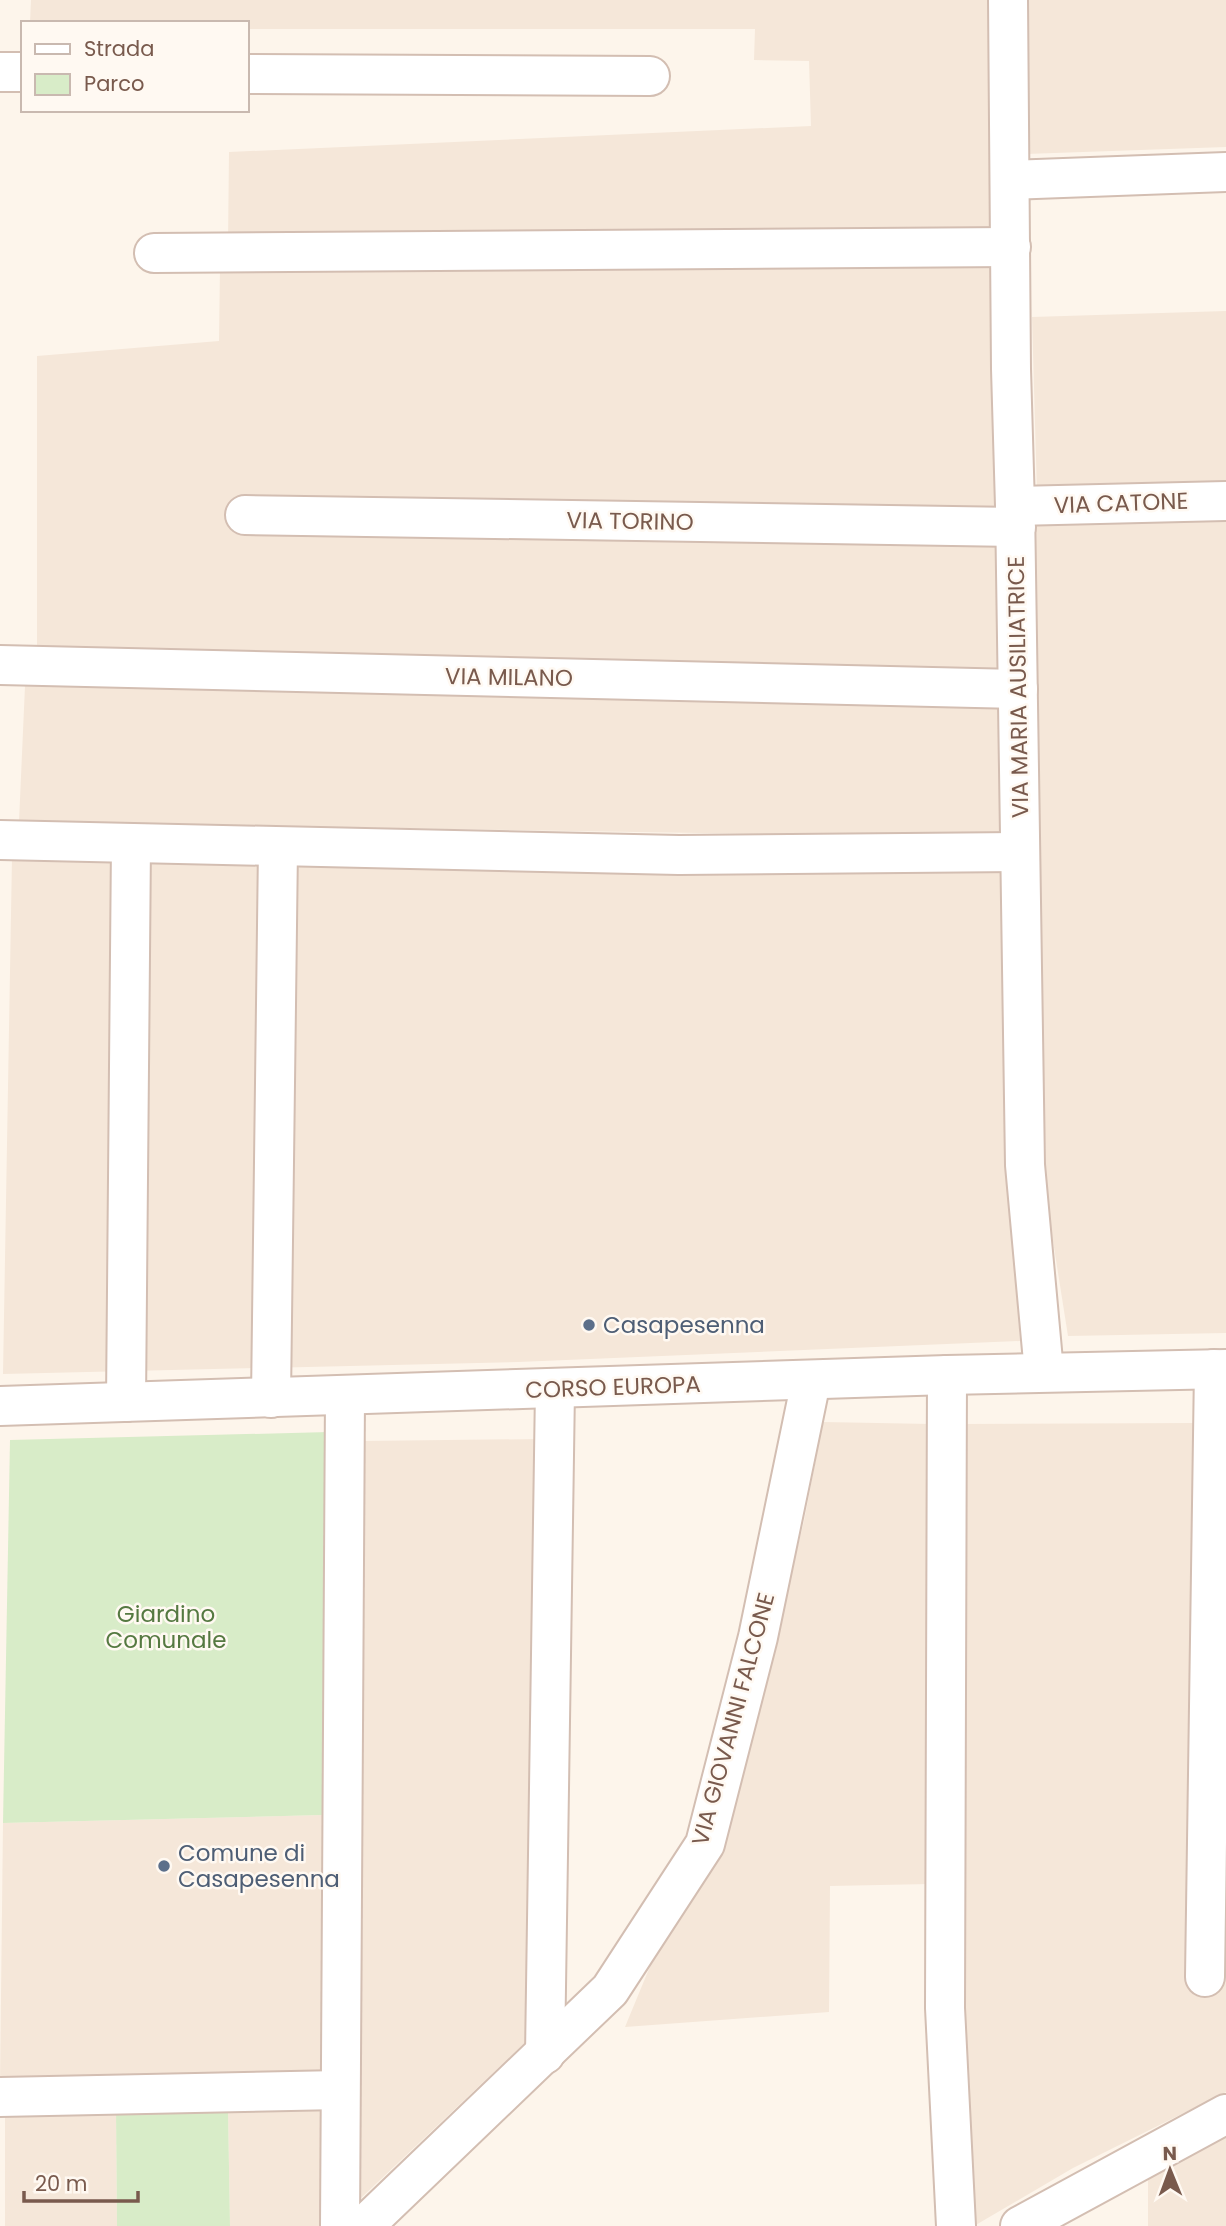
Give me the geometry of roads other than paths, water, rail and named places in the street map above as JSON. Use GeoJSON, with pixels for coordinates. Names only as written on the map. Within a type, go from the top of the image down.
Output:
{"type":"FeatureCollection","features":[{"type":"Feature","properties":{"kind":"street","name":"VIA MARIA AUSILIATRICE"},"geometry":{"type":"LineString","coordinates":[[1008,0],[1011,369],[1016,517],[1025,1166],[1044,1372]]}},
{"type":"Feature","properties":{"kind":"street"},"geometry":{"type":"LineString","coordinates":[[0,72],[21,72]]}},
{"type":"Feature","properties":{"kind":"street"},"geometry":{"type":"LineString","coordinates":[[248,74],[650,76]]}},
{"type":"Feature","properties":{"kind":"street"},"geometry":{"type":"LineString","coordinates":[[1010,180],[1226,172]]}},
{"type":"Feature","properties":{"kind":"street"},"geometry":{"type":"LineString","coordinates":[[154,253],[1012,247]]}},
{"type":"Feature","properties":{"kind":"street","name":"VIA CATONE"},"geometry":{"type":"LineString","coordinates":[[1016,517],[1226,500]]}},
{"type":"Feature","properties":{"kind":"street","name":"VIA TORINO"},"geometry":{"type":"LineString","coordinates":[[244,515],[1016,517]]}},
{"type":"Feature","properties":{"kind":"street","name":"VIA MILANO"},"geometry":{"type":"LineString","coordinates":[[0,665],[1018,689]]}},
{"type":"Feature","properties":{"kind":"street"},"geometry":{"type":"LineString","coordinates":[[0,840],[679,855],[1020,852]]}},
{"type":"Feature","properties":{"kind":"street"},"geometry":{"type":"LineString","coordinates":[[126,1402],[131,844]]}},
{"type":"Feature","properties":{"kind":"street"},"geometry":{"type":"LineString","coordinates":[[271,1398],[278,847]]}},
{"type":"Feature","properties":{"kind":"street"},"geometry":{"type":"LineString","coordinates":[[1205,1977],[1220,1369]]}},
{"type":"Feature","properties":{"kind":"street","name":"CORSO EUROPA"},"geometry":{"type":"LineString","coordinates":[[0,1406],[1044,1372],[1220,1369]]}},
{"type":"Feature","properties":{"kind":"street"},"geometry":{"type":"LineString","coordinates":[[947,1375],[945,2008],[956,2226]]}},
{"type":"Feature","properties":{"kind":"street","name":"VIA GIOVANNI FALCONE"},"geometry":{"type":"LineString","coordinates":[[364,2226],[610,1990],[705,1844],[758,1637],[811,1381]]}},
{"type":"Feature","properties":{"kind":"street"},"geometry":{"type":"LineString","coordinates":[[545,2054],[555,1389]]}},
{"type":"Feature","properties":{"kind":"street"},"geometry":{"type":"LineString","coordinates":[[340,2226],[345,1396]]}},
{"type":"Feature","properties":{"kind":"street"},"geometry":{"type":"LineString","coordinates":[[0,2097],[341,2090]]}},
{"type":"Feature","properties":{"kind":"street"},"geometry":{"type":"LineString","coordinates":[[1020,2226],[1226,2114]]}},
{"type":"Feature","properties":{"kind":"place","name":"Casapesenna"},"geometry":{"type":"Point","coordinates":[589,1325]}},
{"type":"Feature","properties":{"kind":"place","name":"Comune di Casapesenna"},"geometry":{"type":"Point","coordinates":[164,1866]}},
{"type":"Feature","properties":{"kind":"park label","name":"Giardino Comunale"},"geometry":{"type":"Point","coordinates":[166,1627]}}]}
